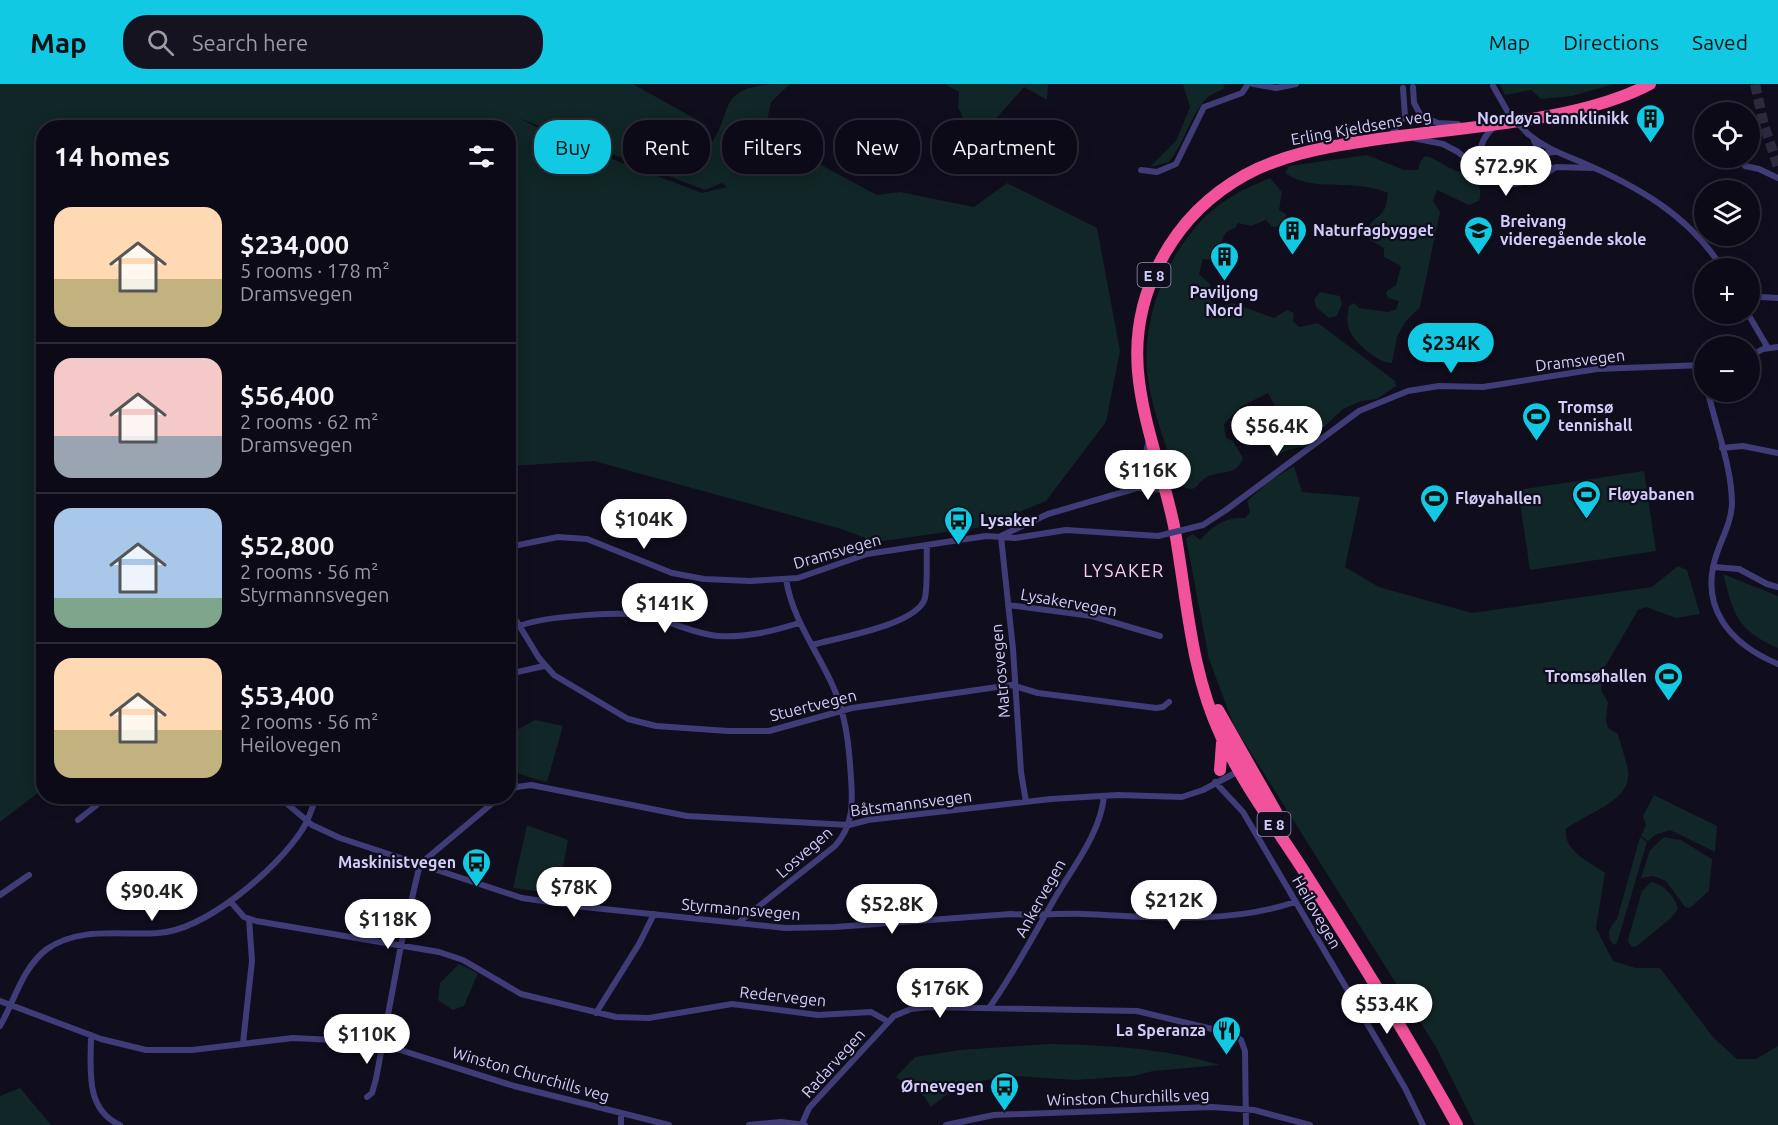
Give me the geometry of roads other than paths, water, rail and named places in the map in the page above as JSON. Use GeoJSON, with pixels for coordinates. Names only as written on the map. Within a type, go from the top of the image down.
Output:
{"type":"FeatureCollection","features":[{"type":"Feature","properties":{"kind":"highway","name":"Erling Kjeldsens veg"},"geometry":{"type":"LineString","coordinates":[[1457,1125],[1240,765],[1222,739],[1204,695],[1165,490],[1139,385],[1138,338],[1147,291],[1157,267],[1178,233],[1206,202],[1225,187],[1267,164],[1292,155],[1396,135],[1500,122],[1601,104],[1650,84]]}},
{"type":"Feature","properties":{"kind":"highway","name":"Erling Kjeldsens veg"},"geometry":{"type":"LineString","coordinates":[[1197,659],[1240,765]]}},
{"type":"Feature","properties":{"kind":"highway","name":"E 8"},"geometry":{"type":"LineString","coordinates":[[1217,776],[1222,739]]}},
{"type":"Feature","properties":{"kind":"street"},"geometry":{"type":"LineString","coordinates":[[1141,170],[1157,172],[1176,164],[1183,154],[1200,111],[1209,104],[1242,93],[1248,84]]}},
{"type":"Feature","properties":{"kind":"street"},"geometry":{"type":"LineString","coordinates":[[1253,84],[1276,88],[1296,84]]}},
{"type":"Feature","properties":{"kind":"street"},"geometry":{"type":"LineString","coordinates":[[1493,85],[1509,114],[1530,136],[1555,153],[1623,182],[1670,210],[1707,246],[1715,258]]}},
{"type":"Feature","properties":{"kind":"street"},"geometry":{"type":"LineString","coordinates":[[1474,125],[1438,123],[1424,118],[1414,103],[1414,86],[1401,86],[1405,116],[1396,135],[1443,144],[1458,152],[1487,176],[1508,185],[1538,179],[1560,162],[1555,153]]}},
{"type":"Feature","properties":{"kind":"street"},"geometry":{"type":"LineString","coordinates":[[1487,176],[1480,162],[1480,151],[1486,135],[1500,122]]}},
{"type":"Feature","properties":{"kind":"street"},"geometry":{"type":"LineString","coordinates":[[1530,136],[1547,167],[1592,168]]}},
{"type":"Feature","properties":{"kind":"street"},"geometry":{"type":"LineString","coordinates":[[1528,182],[1547,153],[1555,153]]}},
{"type":"Feature","properties":{"kind":"street"},"geometry":{"type":"LineString","coordinates":[[1754,168],[1778,178]]}},
{"type":"Feature","properties":{"kind":"street"},"geometry":{"type":"LineString","coordinates":[[1760,296],[1778,298]]}},
{"type":"Feature","properties":{"kind":"street"},"geometry":{"type":"LineString","coordinates":[[1754,324],[1768,348]]}},
{"type":"Feature","properties":{"kind":"street"},"geometry":{"type":"LineString","coordinates":[[1760,352],[1778,346]]}},
{"type":"Feature","properties":{"kind":"street","name":"Dramsvegen"},"geometry":{"type":"LineString","coordinates":[[516,545],[548,538],[577,538],[598,542],[661,570],[694,578],[786,579],[805,576],[867,554],[986,536],[1029,537],[1066,530],[1158,536],[1191,528],[1223,513],[1359,411],[1388,398],[1438,386],[1483,387],[1597,369],[1694,364]]}},
{"type":"Feature","properties":{"kind":"street"},"geometry":{"type":"LineString","coordinates":[[1710,402],[1732,495],[1731,513],[1714,567],[1714,601],[1725,627],[1747,649],[1778,664]]}},
{"type":"Feature","properties":{"kind":"street"},"geometry":{"type":"LineString","coordinates":[[1127,491],[1143,465],[1150,434]]}},
{"type":"Feature","properties":{"kind":"street"},"geometry":{"type":"LineString","coordinates":[[1722,448],[1743,446],[1778,453]]}},
{"type":"Feature","properties":{"kind":"street","name":"Dramsvegen"},"geometry":{"type":"LineString","coordinates":[[1137,488],[1141,482],[1161,476]]}},
{"type":"Feature","properties":{"kind":"street","name":"Dramsvegen"},"geometry":{"type":"LineString","coordinates":[[1001,537],[1048,514],[1137,488],[1165,490]]}},
{"type":"Feature","properties":{"kind":"street","name":"Matrosvegen"},"geometry":{"type":"LineString","coordinates":[[1001,537],[1016,687],[1021,772],[1026,802]]}},
{"type":"Feature","properties":{"kind":"street"},"geometry":{"type":"LineString","coordinates":[[812,645],[892,624],[918,609],[925,597],[927,546]]}},
{"type":"Feature","properties":{"kind":"street"},"geometry":{"type":"LineString","coordinates":[[1714,567],[1739,569],[1767,584],[1778,587]]}},
{"type":"Feature","properties":{"kind":"street","name":"Losvegen"},"geometry":{"type":"LineString","coordinates":[[738,922],[827,853],[841,839],[849,825],[852,793],[847,732],[842,710],[832,683],[799,623],[791,604],[786,579]]}},
{"type":"Feature","properties":{"kind":"street","name":"Lysakervegen"},"geometry":{"type":"LineString","coordinates":[[1008,605],[1092,616],[1160,636]]}},
{"type":"Feature","properties":{"kind":"street"},"geometry":{"type":"LineString","coordinates":[[520,626],[544,619],[632,614],[651,617],[710,635],[732,636],[799,623]]}},
{"type":"Feature","properties":{"kind":"street","name":"Stuertvegen"},"geometry":{"type":"LineString","coordinates":[[516,620],[544,666],[554,675],[616,712],[639,722],[656,726],[728,732],[769,731],[842,710],[989,687],[1016,687],[1038,693],[1156,708],[1163,707],[1169,702]]}},
{"type":"Feature","properties":{"kind":"street"},"geometry":{"type":"LineString","coordinates":[[516,673],[544,666]]}},
{"type":"Feature","properties":{"kind":"street","name":"Båtsmannsvegen"},"geometry":{"type":"LineString","coordinates":[[518,787],[531,785],[687,816],[849,825],[868,820],[1026,802],[1104,796],[1182,797],[1203,790],[1217,776],[1240,765]]}},
{"type":"Feature","properties":{"kind":"street","name":"Båtsmannsvegen"},"geometry":{"type":"LineString","coordinates":[[1217,776],[1240,765]]}},
{"type":"Feature","properties":{"kind":"street","name":"Heilovegen"},"geometry":{"type":"LineString","coordinates":[[1217,776],[1243,812],[1405,1088],[1422,1125]]}},
{"type":"Feature","properties":{"kind":"street","name":"Ankervegen"},"geometry":{"type":"LineString","coordinates":[[989,1008],[1026,952],[1096,825],[1104,796]]}},
{"type":"Feature","properties":{"kind":"street"},"geometry":{"type":"LineString","coordinates":[[78,820],[98,804]]}},
{"type":"Feature","properties":{"kind":"street","name":"Styrmannsvegen"},"geometry":{"type":"LineString","coordinates":[[287,804],[306,822],[340,838],[534,901],[654,914],[810,928],[1003,914],[1176,919],[1242,913],[1295,902]]}},
{"type":"Feature","properties":{"kind":"street"},"geometry":{"type":"LineString","coordinates":[[0,1026],[30,967],[55,945],[82,935],[174,931],[194,924],[230,901],[278,858],[306,822],[314,804]]}},
{"type":"Feature","properties":{"kind":"street"},"geometry":{"type":"LineString","coordinates":[[367,1097],[374,1089],[401,945],[420,864],[491,804]]}},
{"type":"Feature","properties":{"kind":"street"},"geometry":{"type":"LineString","coordinates":[[0,895],[29,875]]}},
{"type":"Feature","properties":{"kind":"street"},"geometry":{"type":"LineString","coordinates":[[230,901],[249,919],[252,961],[243,1043]]}},
{"type":"Feature","properties":{"kind":"street"},"geometry":{"type":"LineString","coordinates":[[596,1014],[639,944],[654,914]]}},
{"type":"Feature","properties":{"kind":"street","name":"Redervegen"},"geometry":{"type":"LineString","coordinates":[[249,919],[452,956],[521,994],[596,1014],[638,1018],[720,1005],[744,1004],[818,1014],[871,1012],[888,1021]]}},
{"type":"Feature","properties":{"kind":"street","name":"Winston Churchills veg"},"geometry":{"type":"LineString","coordinates":[[0,1001],[91,1035],[146,1050],[192,1050],[309,1038],[382,1043],[514,1086],[669,1125]]}},
{"type":"Feature","properties":{"kind":"street"},"geometry":{"type":"LineString","coordinates":[[888,1021],[900,1012],[920,1007],[1137,1011],[1233,1034],[1241,1040],[1245,1051],[1246,1125]]}},
{"type":"Feature","properties":{"kind":"street","name":"Radarvegen"},"geometry":{"type":"LineString","coordinates":[[803,1125],[809,1108],[888,1021]]}},
{"type":"Feature","properties":{"kind":"street"},"geometry":{"type":"LineString","coordinates":[[91,1035],[91,1083],[95,1100],[106,1117],[120,1125]]}},
{"type":"Feature","properties":{"kind":"street","name":"Winston Churchills veg"},"geometry":{"type":"LineString","coordinates":[[946,1125],[1012,1114],[1244,1109],[1310,1125]]}},
{"type":"Feature","properties":{"kind":"street"},"geometry":{"type":"LineString","coordinates":[[621,1114],[621,1125]]}},
{"type":"Feature","properties":{"kind":"street"},"geometry":{"type":"LineString","coordinates":[[749,1125],[780,1122],[803,1125]]}},
{"type":"Feature","properties":{"kind":"tunnel"},"geometry":{"type":"LineString","coordinates":[[1755,84],[1764,125],[1778,167]]}},
{"type":"Feature","properties":{"kind":"place","name":"Nordøya tannklinikk"},"geometry":{"type":"Point","coordinates":[1650,144]}},
{"type":"Feature","properties":{"kind":"place","name":"Naturfagbygget"},"geometry":{"type":"Point","coordinates":[1292,256]}},
{"type":"Feature","properties":{"kind":"place","name":"Breivang videregående skole"},"geometry":{"type":"Point","coordinates":[1479,256]}},
{"type":"Feature","properties":{"kind":"place","name":"Paviljong Nord"},"geometry":{"type":"Point","coordinates":[1224,282]}},
{"type":"Feature","properties":{"kind":"place","name":"Tromsø tennishall"},"geometry":{"type":"Point","coordinates":[1537,442]}},
{"type":"Feature","properties":{"kind":"place","name":"Fløyabanen"},"geometry":{"type":"Point","coordinates":[1587,520]}},
{"type":"Feature","properties":{"kind":"place","name":"Fløyahallen"},"geometry":{"type":"Point","coordinates":[1434,524]}},
{"type":"Feature","properties":{"kind":"place","name":"Lysaker"},"geometry":{"type":"Point","coordinates":[959,546]}},
{"type":"Feature","properties":{"kind":"place","name":"Tromsøhallen"},"geometry":{"type":"Point","coordinates":[1668,702]}},
{"type":"Feature","properties":{"kind":"place","name":"Maskinistvegen"},"geometry":{"type":"Point","coordinates":[477,888]}},
{"type":"Feature","properties":{"kind":"place","name":"La Speranza"},"geometry":{"type":"Point","coordinates":[1227,1056]}},
{"type":"Feature","properties":{"kind":"place","name":"Ørnevegen"},"geometry":{"type":"Point","coordinates":[1005,1112]}},
{"type":"Feature","properties":{"kind":"district","name":"LYSAKER"},"geometry":{"type":"Point","coordinates":[1124,570]}}]}
